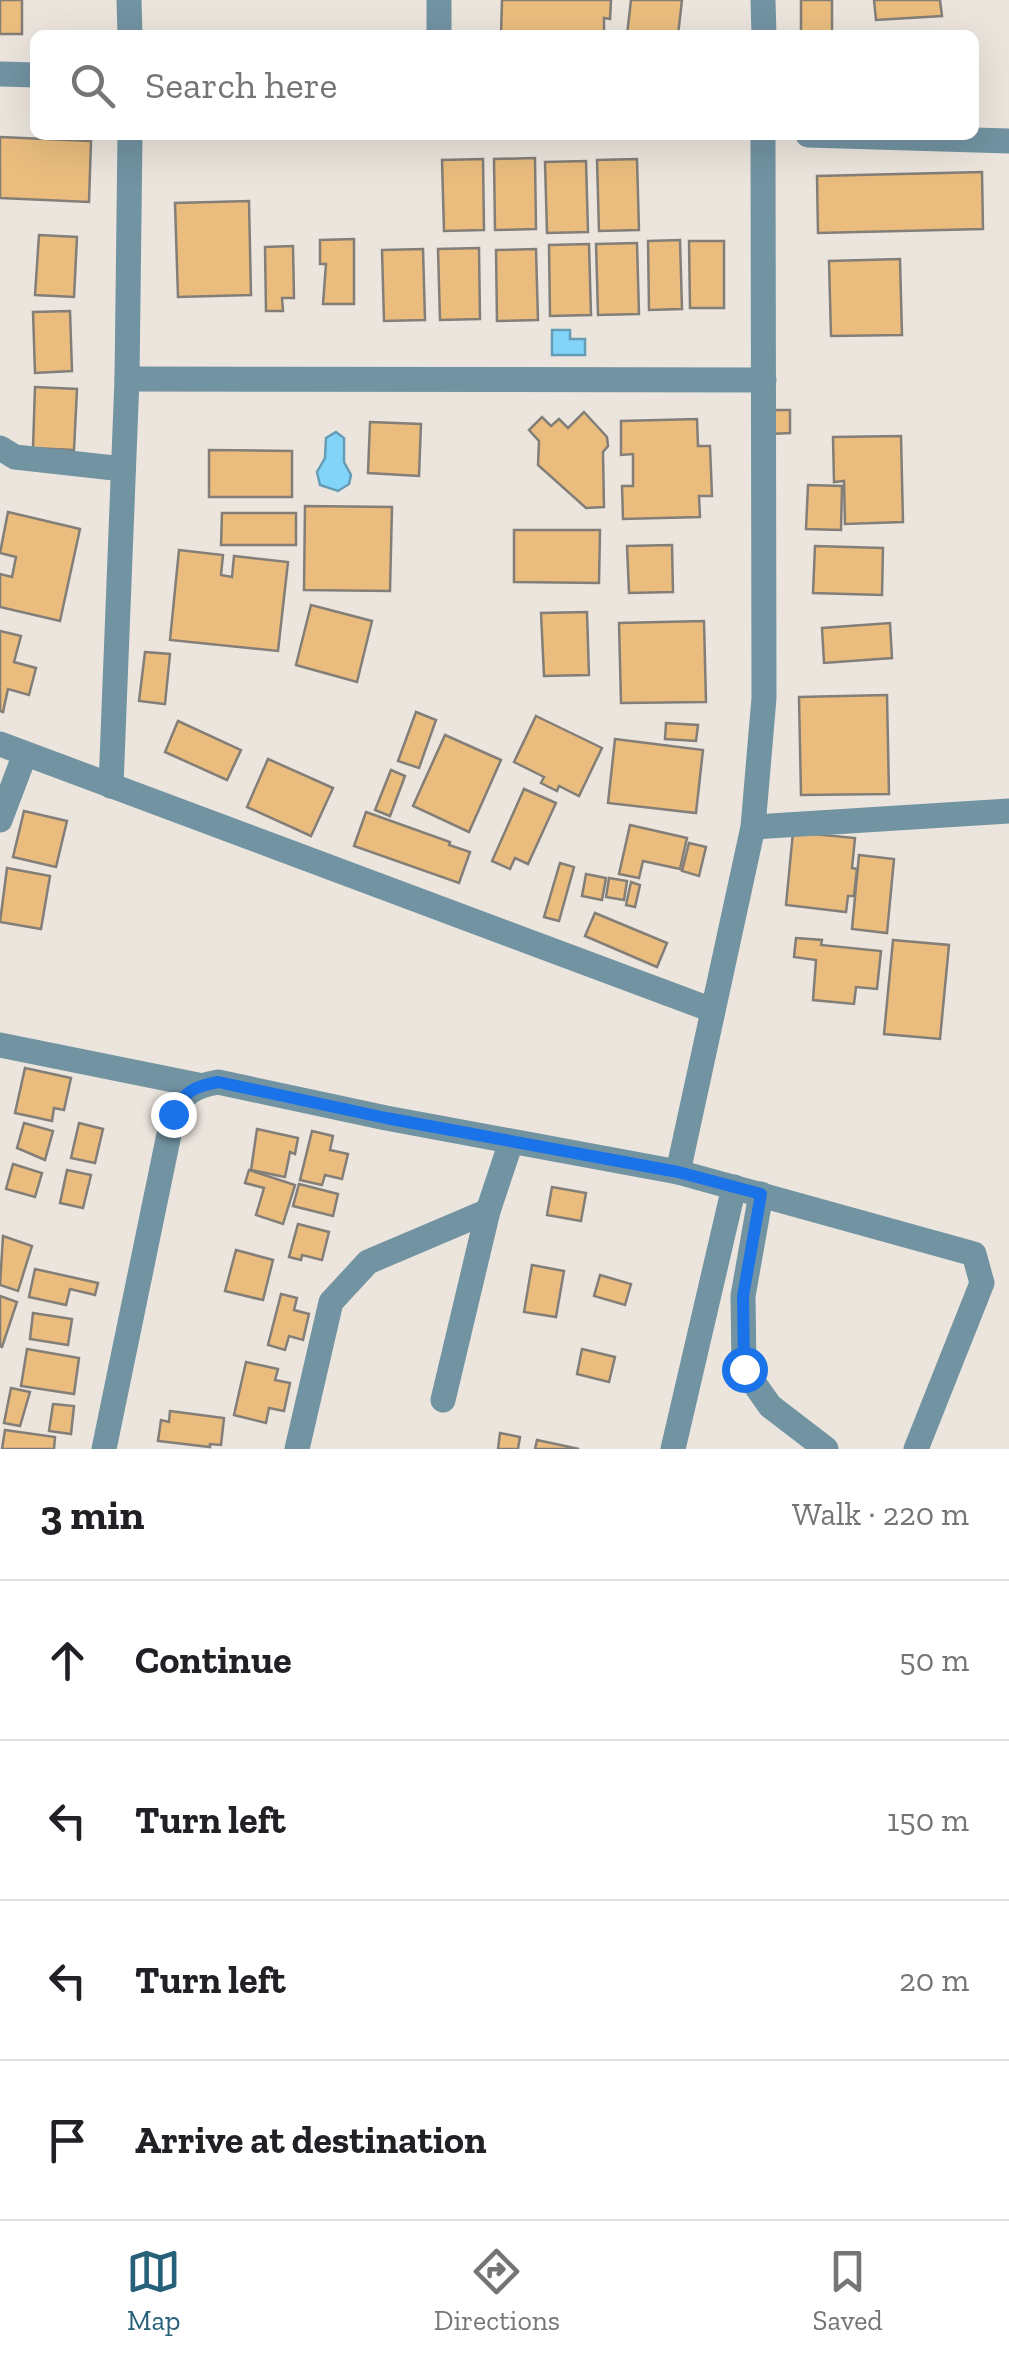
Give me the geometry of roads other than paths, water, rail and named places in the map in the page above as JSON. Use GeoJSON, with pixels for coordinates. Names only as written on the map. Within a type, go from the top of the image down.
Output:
{"type":"FeatureCollection","features":[{"type":"Feature","properties":{"kind":"street"},"geometry":{"type":"LineString","coordinates":[[129,0],[130,30]]}},
{"type":"Feature","properties":{"kind":"street"},"geometry":{"type":"LineString","coordinates":[[439,0],[439,30]]}},
{"type":"Feature","properties":{"kind":"street"},"geometry":{"type":"LineString","coordinates":[[763,0],[764,30]]}},
{"type":"Feature","properties":{"kind":"street"},"geometry":{"type":"LineString","coordinates":[[0,74],[30,75]]}},
{"type":"Feature","properties":{"kind":"street"},"geometry":{"type":"LineString","coordinates":[[111,786],[127,379],[130,140]]}},
{"type":"Feature","properties":{"kind":"street"},"geometry":{"type":"LineString","coordinates":[[678,1172],[753,827],[764,698],[763,140]]}},
{"type":"Feature","properties":{"kind":"street"},"geometry":{"type":"LineString","coordinates":[[976,140],[1009,141]]}},
{"type":"Feature","properties":{"kind":"street"},"geometry":{"type":"LineString","coordinates":[[127,379],[764,380]]}},
{"type":"Feature","properties":{"kind":"street"},"geometry":{"type":"LineString","coordinates":[[0,448],[15,458],[123,469]]}},
{"type":"Feature","properties":{"kind":"street"},"geometry":{"type":"LineString","coordinates":[[0,744],[712,1010]]}},
{"type":"Feature","properties":{"kind":"street"},"geometry":{"type":"LineString","coordinates":[[0,820],[26,754]]}},
{"type":"Feature","properties":{"kind":"street"},"geometry":{"type":"LineString","coordinates":[[753,827],[1009,811]]}},
{"type":"Feature","properties":{"kind":"street"},"geometry":{"type":"LineString","coordinates":[[0,1045],[198,1085],[218,1082],[678,1172],[974,1254],[982,1283],[916,1449]]}},
{"type":"Feature","properties":{"kind":"street"},"geometry":{"type":"LineString","coordinates":[[104,1449],[173,1114],[180,1099],[198,1085]]}},
{"type":"Feature","properties":{"kind":"street"},"geometry":{"type":"LineString","coordinates":[[443,1400],[488,1211],[512,1142]]}},
{"type":"Feature","properties":{"kind":"street"},"geometry":{"type":"LineString","coordinates":[[673,1449],[734,1187]]}},
{"type":"Feature","properties":{"kind":"street"},"geometry":{"type":"LineString","coordinates":[[761,1194],[743,1296],[744,1369],[770,1406],[826,1449]]}},
{"type":"Feature","properties":{"kind":"street"},"geometry":{"type":"LineString","coordinates":[[297,1449],[331,1302],[368,1262],[488,1211]]}},
{"type":"Feature","properties":{"kind":"water"},"geometry":{"type":"Polygon","coordinates":[[[552,330],[570,330],[570,339],[585,339],[585,355],[552,355],[552,330]]]}},
{"type":"Feature","properties":{"kind":"water"},"geometry":{"type":"Polygon","coordinates":[[[336,432],[344,438],[344,462],[351,475],[349,484],[338,491],[320,485],[317,472],[325,458],[326,438],[336,432]]]}}]}
